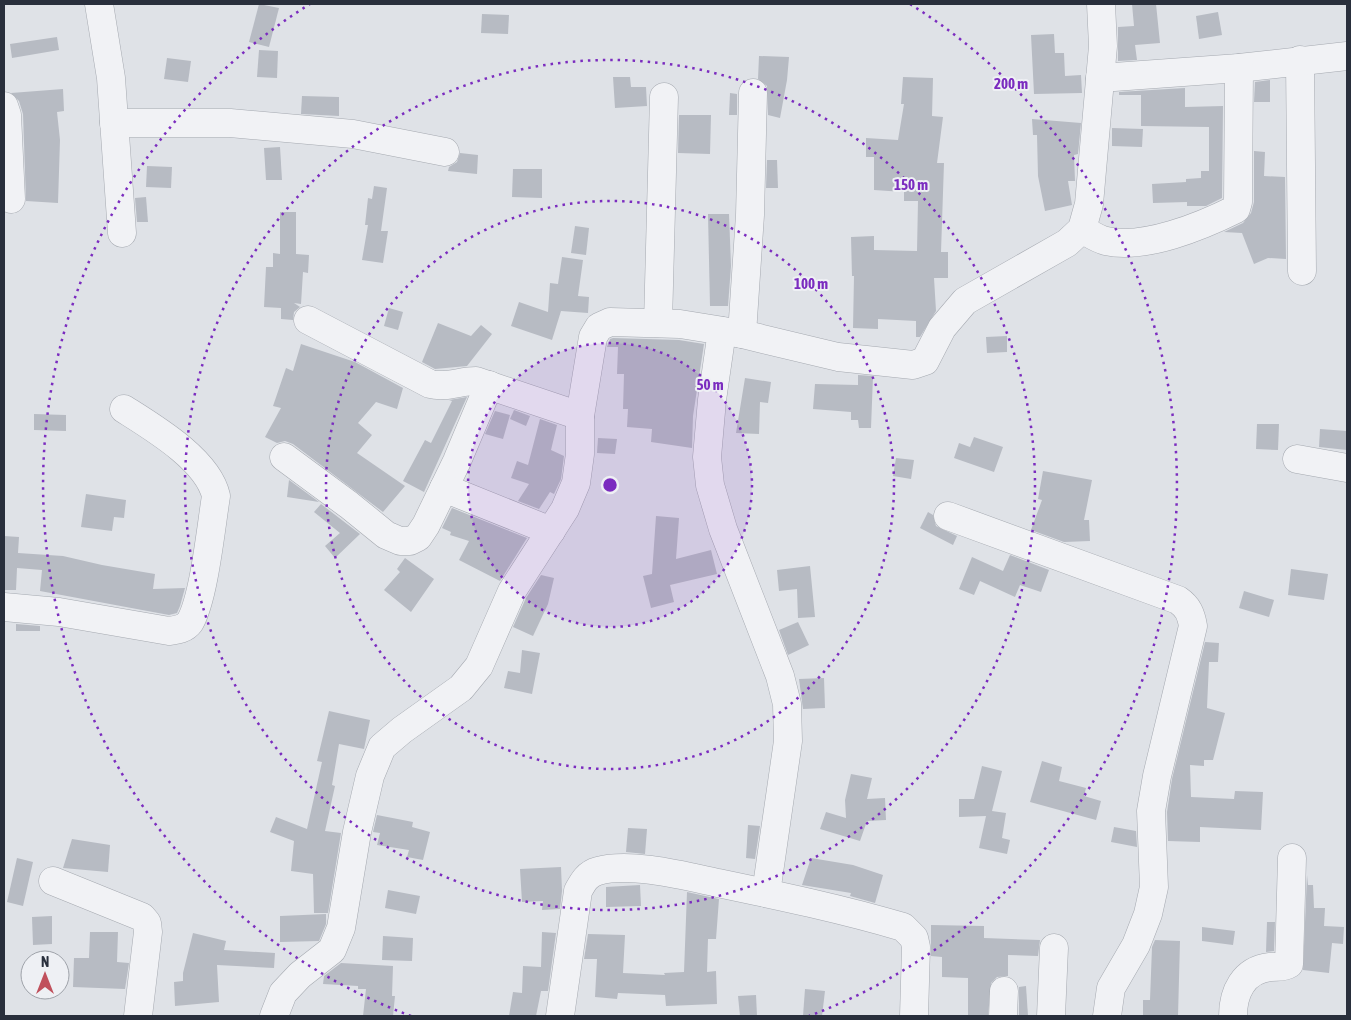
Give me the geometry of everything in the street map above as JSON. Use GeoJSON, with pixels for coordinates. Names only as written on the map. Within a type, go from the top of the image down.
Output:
{"type":"FeatureCollection","features":[{"type":"Feature","properties":{"kind":"street"},"geometry":{"type":"LineString","coordinates":[[99,4],[111,78],[122,233]]}},
{"type":"Feature","properties":{"kind":"street"},"geometry":{"type":"LineString","coordinates":[[274,1016],[283,993],[300,975],[332,950],[342,928],[357,832],[370,776],[382,747],[402,730],[461,688],[479,666],[512,591],[565,509],[576,483],[580,454],[580,416],[593,337],[600,327],[610,322],[658,324],[732,332],[838,357],[913,365],[925,360],[942,328],[965,300],[1067,243],[1082,229],[1089,204],[1100,78],[1102,4]]}},
{"type":"Feature","properties":{"kind":"street"},"geometry":{"type":"LineString","coordinates":[[1100,78],[1239,68],[1347,56]]}},
{"type":"Feature","properties":{"kind":"street"},"geometry":{"type":"LineString","coordinates":[[1300,60],[1302,271]]}},
{"type":"Feature","properties":{"kind":"street"},"geometry":{"type":"LineString","coordinates":[[1082,229],[1104,241],[1123,243],[1148,240],[1197,226],[1236,209],[1238,202],[1240,148],[1239,68]]}},
{"type":"Feature","properties":{"kind":"street"},"geometry":{"type":"LineString","coordinates":[[753,93],[750,215],[732,332],[710,429],[707,457],[710,485],[723,529],[780,676],[787,704],[788,741],[766,893]]}},
{"type":"Feature","properties":{"kind":"street"},"geometry":{"type":"LineString","coordinates":[[658,324],[664,97]]}},
{"type":"Feature","properties":{"kind":"street"},"geometry":{"type":"LineString","coordinates":[[4,106],[8,114],[11,199]]}},
{"type":"Feature","properties":{"kind":"street"},"geometry":{"type":"LineString","coordinates":[[114,123],[230,123],[353,134],[445,152]]}},
{"type":"Feature","properties":{"kind":"street"},"geometry":{"type":"LineString","coordinates":[[308,320],[430,384],[442,387],[464,381],[476,381],[580,416]]}},
{"type":"Feature","properties":{"kind":"street"},"geometry":{"type":"LineString","coordinates":[[284,457],[349,505],[386,536],[400,541],[410,541],[418,537],[444,488],[488,385]]}},
{"type":"Feature","properties":{"kind":"street"},"geometry":{"type":"LineString","coordinates":[[4,607],[60,612],[169,631],[182,629],[190,622],[200,592],[216,496],[214,485],[206,474],[166,435],[124,409]]}},
{"type":"Feature","properties":{"kind":"street"},"geometry":{"type":"LineString","coordinates":[[1297,459],[1347,468]]}},
{"type":"Feature","properties":{"kind":"street"},"geometry":{"type":"LineString","coordinates":[[444,488],[551,531]]}},
{"type":"Feature","properties":{"kind":"street"},"geometry":{"type":"LineString","coordinates":[[948,516],[1178,600],[1187,606],[1192,616],[1193,626],[1157,776],[1151,811],[1154,887],[1148,914],[1136,945],[1111,988],[1107,1016]]}},
{"type":"Feature","properties":{"kind":"street"},"geometry":{"type":"LineString","coordinates":[[1234,1016],[1233,1000],[1241,982],[1250,974],[1259,970],[1268,967],[1284,967],[1290,964],[1292,858]]}},
{"type":"Feature","properties":{"kind":"street"},"geometry":{"type":"LineString","coordinates":[[560,1016],[578,891],[586,876],[599,871],[658,871],[766,893],[877,919],[903,927],[910,932],[916,947],[914,1016]]}},
{"type":"Feature","properties":{"kind":"street"},"geometry":{"type":"LineString","coordinates":[[52,881],[142,917],[147,923],[148,945],[138,1016]]}},
{"type":"Feature","properties":{"kind":"street"},"geometry":{"type":"LineString","coordinates":[[1051,1016],[1054,948]]}},
{"type":"Feature","properties":{"kind":"building"},"geometry":{"type":"Polygon","coordinates":[[[259,4],[279,8],[269,47],[249,42],[259,4]]]}},
{"type":"Feature","properties":{"kind":"building"},"geometry":{"type":"Polygon","coordinates":[[[1132,4],[1156,4],[1160,43],[1135,45],[1137,60],[1118,61],[1118,27],[1134,26],[1132,4]]]}},
{"type":"Feature","properties":{"kind":"building"},"geometry":{"type":"Polygon","coordinates":[[[1218,12],[1222,35],[1199,39],[1196,16],[1218,12]]]}},
{"type":"Feature","properties":{"kind":"building"},"geometry":{"type":"Polygon","coordinates":[[[482,14],[509,15],[508,34],[481,33],[482,14]]]}},
{"type":"Feature","properties":{"kind":"building"},"geometry":{"type":"Polygon","coordinates":[[[1054,34],[1055,53],[1064,53],[1065,76],[1081,75],[1082,93],[1034,94],[1031,35],[1054,34]]]}},
{"type":"Feature","properties":{"kind":"building"},"geometry":{"type":"Polygon","coordinates":[[[57,37],[59,50],[12,58],[10,44],[57,37]]]}},
{"type":"Feature","properties":{"kind":"building"},"geometry":{"type":"Polygon","coordinates":[[[259,50],[278,51],[277,78],[257,77],[259,50]]]}},
{"type":"Feature","properties":{"kind":"building"},"geometry":{"type":"Polygon","coordinates":[[[759,56],[789,57],[780,118],[768,115],[767,86],[758,79],[759,56]]]}},
{"type":"Feature","properties":{"kind":"building"},"geometry":{"type":"Polygon","coordinates":[[[167,58],[191,61],[188,82],[164,79],[167,58]]]}},
{"type":"Feature","properties":{"kind":"building"},"geometry":{"type":"Polygon","coordinates":[[[613,77],[630,77],[631,87],[646,87],[647,106],[615,108],[613,77]]]}},
{"type":"Feature","properties":{"kind":"building"},"geometry":{"type":"Polygon","coordinates":[[[903,77],[933,78],[932,116],[943,117],[937,163],[944,163],[941,252],[948,252],[948,278],[934,278],[936,311],[920,337],[916,337],[916,321],[878,319],[878,329],[853,328],[854,276],[852,276],[851,237],[874,236],[874,250],[917,251],[918,201],[904,201],[904,192],[874,190],[874,157],[866,157],[866,138],[898,140],[904,104],[901,104],[903,77]]]}},
{"type":"Feature","properties":{"kind":"building"},"geometry":{"type":"Polygon","coordinates":[[[1270,80],[1270,102],[1254,102],[1255,82],[1270,80]]]}},
{"type":"Feature","properties":{"kind":"building"},"geometry":{"type":"Polygon","coordinates":[[[1185,88],[1185,107],[1223,106],[1222,198],[1206,206],[1187,206],[1187,202],[1153,203],[1152,184],[1186,182],[1186,179],[1201,178],[1201,171],[1209,171],[1209,127],[1141,126],[1141,95],[1119,95],[1119,92],[1185,88]]]}},
{"type":"Feature","properties":{"kind":"building"},"geometry":{"type":"Polygon","coordinates":[[[63,89],[64,111],[57,112],[60,140],[58,203],[26,201],[23,114],[19,101],[11,93],[63,89]]]}},
{"type":"Feature","properties":{"kind":"building"},"geometry":{"type":"Polygon","coordinates":[[[730,93],[737,94],[737,115],[729,115],[730,93]]]}},
{"type":"Feature","properties":{"kind":"building"},"geometry":{"type":"Polygon","coordinates":[[[302,96],[339,97],[339,116],[301,114],[302,96]]]}},
{"type":"Feature","properties":{"kind":"building"},"geometry":{"type":"Polygon","coordinates":[[[679,115],[711,115],[710,154],[678,153],[679,115]]]}},
{"type":"Feature","properties":{"kind":"building"},"geometry":{"type":"Polygon","coordinates":[[[1032,119],[1081,123],[1078,154],[1074,155],[1075,181],[1068,181],[1072,205],[1045,211],[1038,176],[1037,135],[1033,135],[1032,119]]]}},
{"type":"Feature","properties":{"kind":"building"},"geometry":{"type":"Polygon","coordinates":[[[1112,128],[1143,129],[1142,147],[1112,146],[1112,128]]]}},
{"type":"Feature","properties":{"kind":"building"},"geometry":{"type":"Polygon","coordinates":[[[280,147],[282,180],[266,180],[264,148],[280,147]]]}},
{"type":"Feature","properties":{"kind":"building"},"geometry":{"type":"Polygon","coordinates":[[[1254,151],[1265,152],[1264,176],[1285,177],[1286,259],[1268,258],[1254,264],[1242,233],[1224,232],[1243,223],[1251,213],[1254,202],[1254,151]]]}},
{"type":"Feature","properties":{"kind":"building"},"geometry":{"type":"Polygon","coordinates":[[[460,153],[478,155],[477,174],[448,171],[449,167],[457,162],[460,153]]]}},
{"type":"Feature","properties":{"kind":"building"},"geometry":{"type":"Polygon","coordinates":[[[767,160],[777,160],[778,188],[766,188],[767,160]]]}},
{"type":"Feature","properties":{"kind":"building"},"geometry":{"type":"Polygon","coordinates":[[[147,166],[172,167],[171,188],[146,187],[147,166]]]}},
{"type":"Feature","properties":{"kind":"building"},"geometry":{"type":"Polygon","coordinates":[[[513,169],[542,169],[542,198],[512,197],[513,169]]]}},
{"type":"Feature","properties":{"kind":"building"},"geometry":{"type":"Polygon","coordinates":[[[374,186],[387,188],[381,231],[388,231],[383,263],[362,260],[368,225],[365,225],[368,198],[372,199],[374,186]]]}},
{"type":"Feature","properties":{"kind":"building"},"geometry":{"type":"Polygon","coordinates":[[[146,197],[148,222],[137,222],[135,198],[146,197]]]}},
{"type":"Feature","properties":{"kind":"building"},"geometry":{"type":"Polygon","coordinates":[[[280,212],[296,212],[296,254],[309,255],[308,273],[303,272],[301,304],[294,303],[300,307],[294,312],[293,320],[281,319],[281,308],[264,307],[266,267],[273,267],[273,253],[280,254],[280,212]]]}},
{"type":"Feature","properties":{"kind":"building"},"geometry":{"type":"Polygon","coordinates":[[[708,214],[729,214],[731,266],[728,306],[710,306],[708,214]]]}},
{"type":"Feature","properties":{"kind":"building"},"geometry":{"type":"Polygon","coordinates":[[[575,226],[589,228],[586,255],[571,253],[575,226]]]}},
{"type":"Feature","properties":{"kind":"building"},"geometry":{"type":"Polygon","coordinates":[[[562,257],[583,260],[578,296],[589,297],[588,313],[561,311],[552,340],[511,326],[519,302],[548,312],[550,283],[558,284],[562,257]]]}},
{"type":"Feature","properties":{"kind":"building"},"geometry":{"type":"Polygon","coordinates":[[[389,308],[403,312],[398,330],[384,326],[389,308]]]}},
{"type":"Feature","properties":{"kind":"building"},"geometry":{"type":"Polygon","coordinates":[[[438,323],[471,336],[481,325],[492,334],[467,366],[435,369],[422,362],[438,323]]]}},
{"type":"Feature","properties":{"kind":"building"},"geometry":{"type":"Polygon","coordinates":[[[1007,336],[1007,352],[987,353],[986,337],[1007,336]]]}},
{"type":"Feature","properties":{"kind":"building"},"geometry":{"type":"Polygon","coordinates":[[[610,339],[679,340],[704,344],[693,416],[692,448],[651,442],[652,429],[627,427],[628,409],[623,409],[624,374],[617,374],[618,347],[607,347],[610,339]]]}},
{"type":"Feature","properties":{"kind":"building"},"geometry":{"type":"Polygon","coordinates":[[[301,344],[355,362],[403,388],[397,409],[376,402],[358,423],[372,435],[357,453],[405,486],[383,512],[293,444],[285,441],[277,443],[265,437],[281,408],[273,406],[286,368],[293,371],[301,344]]]}},
{"type":"Feature","properties":{"kind":"building"},"geometry":{"type":"Polygon","coordinates":[[[858,375],[873,376],[871,428],[859,428],[858,420],[851,420],[851,412],[813,409],[815,384],[858,385],[858,375]]]}},
{"type":"Feature","properties":{"kind":"building"},"geometry":{"type":"Polygon","coordinates":[[[745,378],[771,382],[768,403],[760,402],[759,434],[736,433],[745,378]]]}},
{"type":"Feature","properties":{"kind":"building"},"geometry":{"type":"Polygon","coordinates":[[[467,397],[424,492],[403,481],[425,440],[431,443],[452,401],[449,400],[467,397]]]}},
{"type":"Feature","properties":{"kind":"building"},"geometry":{"type":"Polygon","coordinates":[[[514,410],[530,416],[526,426],[510,419],[514,410]]]}},
{"type":"Feature","properties":{"kind":"building"},"geometry":{"type":"Polygon","coordinates":[[[495,411],[510,415],[503,439],[485,434],[495,411]]]}},
{"type":"Feature","properties":{"kind":"building"},"geometry":{"type":"Polygon","coordinates":[[[34,414],[66,415],[66,431],[34,430],[34,414]]]}},
{"type":"Feature","properties":{"kind":"building"},"geometry":{"type":"Polygon","coordinates":[[[540,419],[557,425],[551,450],[564,456],[561,479],[554,494],[550,492],[539,509],[518,501],[529,484],[511,478],[517,461],[528,465],[540,419]]]}},
{"type":"Feature","properties":{"kind":"building"},"geometry":{"type":"Polygon","coordinates":[[[1257,424],[1279,424],[1278,450],[1256,449],[1257,424]]]}},
{"type":"Feature","properties":{"kind":"building"},"geometry":{"type":"Polygon","coordinates":[[[1320,429],[1347,431],[1347,450],[1319,447],[1320,429]]]}},
{"type":"Feature","properties":{"kind":"building"},"geometry":{"type":"Polygon","coordinates":[[[974,437],[1003,447],[994,472],[954,458],[959,443],[970,447],[974,437]]]}},
{"type":"Feature","properties":{"kind":"building"},"geometry":{"type":"Polygon","coordinates":[[[598,438],[617,439],[615,454],[597,453],[598,438]]]}},
{"type":"Feature","properties":{"kind":"building"},"geometry":{"type":"Polygon","coordinates":[[[896,458],[914,460],[911,479],[893,476],[896,458]]]}},
{"type":"Feature","properties":{"kind":"building"},"geometry":{"type":"Polygon","coordinates":[[[1043,471],[1092,480],[1084,520],[1089,520],[1090,541],[1064,542],[1031,530],[1042,500],[1038,499],[1043,471]]]}},
{"type":"Feature","properties":{"kind":"building"},"geometry":{"type":"Polygon","coordinates":[[[289,480],[319,502],[287,497],[289,480]]]}},
{"type":"Feature","properties":{"kind":"building"},"geometry":{"type":"Polygon","coordinates":[[[86,494],[126,500],[124,518],[114,517],[112,531],[81,527],[86,494]]]}},
{"type":"Feature","properties":{"kind":"building"},"geometry":{"type":"Polygon","coordinates":[[[321,504],[360,534],[335,558],[325,546],[340,533],[314,512],[321,504]]]}},
{"type":"Feature","properties":{"kind":"building"},"geometry":{"type":"Polygon","coordinates":[[[452,508],[527,538],[500,581],[459,560],[469,541],[450,535],[451,532],[442,528],[452,508]]]}},
{"type":"Feature","properties":{"kind":"building"},"geometry":{"type":"Polygon","coordinates":[[[928,512],[933,515],[936,526],[957,536],[953,545],[920,528],[928,512]]]}},
{"type":"Feature","properties":{"kind":"building"},"geometry":{"type":"Polygon","coordinates":[[[656,516],[679,518],[676,559],[711,550],[717,574],[670,585],[674,602],[651,608],[643,576],[652,574],[656,516]]]}},
{"type":"Feature","properties":{"kind":"building"},"geometry":{"type":"Polygon","coordinates":[[[4,536],[19,537],[18,553],[63,556],[155,574],[153,589],[185,588],[180,606],[177,613],[169,615],[40,591],[42,570],[17,568],[16,590],[4,590],[4,536]]]}},
{"type":"Feature","properties":{"kind":"building"},"geometry":{"type":"Polygon","coordinates":[[[1010,555],[1049,570],[1041,592],[1020,585],[1015,597],[980,581],[974,595],[959,589],[972,557],[1003,571],[1010,555]]]}},
{"type":"Feature","properties":{"kind":"building"},"geometry":{"type":"Polygon","coordinates":[[[405,558],[434,579],[411,612],[384,590],[400,572],[397,569],[405,558]]]}},
{"type":"Feature","properties":{"kind":"building"},"geometry":{"type":"Polygon","coordinates":[[[810,566],[815,617],[798,618],[797,589],[779,591],[777,570],[810,566]]]}},
{"type":"Feature","properties":{"kind":"building"},"geometry":{"type":"Polygon","coordinates":[[[1291,569],[1328,574],[1324,600],[1288,595],[1291,569]]]}},
{"type":"Feature","properties":{"kind":"building"},"geometry":{"type":"Polygon","coordinates":[[[541,575],[554,578],[548,604],[533,636],[513,627],[526,598],[541,575]]]}},
{"type":"Feature","properties":{"kind":"building"},"geometry":{"type":"Polygon","coordinates":[[[1244,591],[1274,600],[1269,617],[1239,608],[1244,591]]]}},
{"type":"Feature","properties":{"kind":"building"},"geometry":{"type":"Polygon","coordinates":[[[798,622],[809,645],[788,655],[779,630],[798,622]]]}},
{"type":"Feature","properties":{"kind":"building"},"geometry":{"type":"Polygon","coordinates":[[[16,624],[40,626],[40,631],[16,631],[16,624]]]}},
{"type":"Feature","properties":{"kind":"building"},"geometry":{"type":"Polygon","coordinates":[[[1205,642],[1219,643],[1218,662],[1209,662],[1207,708],[1225,713],[1213,760],[1204,760],[1204,766],[1190,765],[1191,797],[1234,799],[1235,791],[1263,792],[1261,830],[1200,827],[1200,842],[1168,841],[1167,812],[1172,779],[1205,642]]]}},
{"type":"Feature","properties":{"kind":"building"},"geometry":{"type":"Polygon","coordinates":[[[522,650],[540,653],[532,694],[504,688],[508,671],[520,673],[522,650]]]}},
{"type":"Feature","properties":{"kind":"building"},"geometry":{"type":"Polygon","coordinates":[[[824,678],[825,708],[803,709],[799,679],[824,678]]]}},
{"type":"Feature","properties":{"kind":"building"},"geometry":{"type":"Polygon","coordinates":[[[329,711],[370,720],[364,749],[339,744],[332,785],[335,786],[325,831],[341,833],[328,913],[314,913],[313,874],[291,871],[294,841],[270,832],[276,817],[307,829],[322,762],[317,761],[329,711]]]}},
{"type":"Feature","properties":{"kind":"building"},"geometry":{"type":"Polygon","coordinates":[[[1042,761],[1062,767],[1059,781],[1086,788],[1084,796],[1101,801],[1096,820],[1030,802],[1042,761]]]}},
{"type":"Feature","properties":{"kind":"building"},"geometry":{"type":"Polygon","coordinates":[[[982,766],[1002,771],[992,811],[1006,813],[1002,838],[1010,840],[1007,854],[979,848],[986,816],[959,817],[959,799],[974,799],[982,766]]]}},
{"type":"Feature","properties":{"kind":"building"},"geometry":{"type":"Polygon","coordinates":[[[851,774],[872,778],[867,799],[885,798],[886,820],[867,821],[860,841],[820,829],[826,812],[846,818],[845,800],[851,774]]]}},
{"type":"Feature","properties":{"kind":"building"},"geometry":{"type":"Polygon","coordinates":[[[377,815],[413,822],[412,827],[430,832],[423,860],[407,857],[409,850],[377,845],[380,833],[373,832],[377,815]]]}},
{"type":"Feature","properties":{"kind":"building"},"geometry":{"type":"Polygon","coordinates":[[[748,825],[760,826],[755,859],[746,858],[748,825]]]}},
{"type":"Feature","properties":{"kind":"building"},"geometry":{"type":"Polygon","coordinates":[[[1114,827],[1136,831],[1137,847],[1111,842],[1114,827]]]}},
{"type":"Feature","properties":{"kind":"building"},"geometry":{"type":"Polygon","coordinates":[[[628,828],[647,829],[645,854],[626,852],[628,828]]]}},
{"type":"Feature","properties":{"kind":"building"},"geometry":{"type":"Polygon","coordinates":[[[72,839],[110,845],[108,872],[63,868],[72,839]]]}},
{"type":"Feature","properties":{"kind":"building"},"geometry":{"type":"Polygon","coordinates":[[[17,858],[33,862],[23,906],[7,902],[17,858]]]}},
{"type":"Feature","properties":{"kind":"building"},"geometry":{"type":"Polygon","coordinates":[[[811,858],[853,865],[883,875],[875,903],[850,896],[851,893],[802,885],[811,858]]]}},
{"type":"Feature","properties":{"kind":"building"},"geometry":{"type":"Polygon","coordinates":[[[561,867],[562,891],[560,909],[542,910],[543,901],[522,902],[520,869],[561,867]]]}},
{"type":"Feature","properties":{"kind":"building"},"geometry":{"type":"Polygon","coordinates":[[[1307,875],[1308,885],[1313,885],[1314,908],[1325,908],[1324,926],[1344,927],[1343,944],[1332,943],[1329,973],[1303,970],[1307,875]]]}},
{"type":"Feature","properties":{"kind":"building"},"geometry":{"type":"Polygon","coordinates":[[[640,885],[641,906],[606,907],[606,887],[640,885]]]}},
{"type":"Feature","properties":{"kind":"building"},"geometry":{"type":"Polygon","coordinates":[[[388,890],[420,896],[416,914],[385,908],[388,890]]]}},
{"type":"Feature","properties":{"kind":"building"},"geometry":{"type":"Polygon","coordinates":[[[687,892],[719,899],[716,939],[708,939],[707,972],[716,971],[717,1004],[666,1006],[665,995],[618,993],[617,999],[595,997],[597,959],[584,959],[588,934],[625,935],[623,973],[665,975],[664,973],[684,972],[687,892]]]}},
{"type":"Feature","properties":{"kind":"building"},"geometry":{"type":"Polygon","coordinates":[[[326,914],[326,924],[319,941],[280,942],[280,916],[326,914]]]}},
{"type":"Feature","properties":{"kind":"building"},"geometry":{"type":"Polygon","coordinates":[[[52,916],[52,944],[33,945],[32,917],[52,916]]]}},
{"type":"Feature","properties":{"kind":"building"},"geometry":{"type":"Polygon","coordinates":[[[1267,922],[1275,922],[1274,951],[1266,952],[1267,922]]]}},
{"type":"Feature","properties":{"kind":"building"},"geometry":{"type":"Polygon","coordinates":[[[931,925],[984,926],[984,938],[1040,940],[1038,956],[1008,955],[1008,976],[997,977],[991,983],[988,1016],[968,1016],[968,978],[942,977],[942,957],[931,956],[931,925]]]}},
{"type":"Feature","properties":{"kind":"building"},"geometry":{"type":"Polygon","coordinates":[[[1202,927],[1235,931],[1233,945],[1202,941],[1202,927]]]}},
{"type":"Feature","properties":{"kind":"building"},"geometry":{"type":"Polygon","coordinates":[[[90,932],[118,932],[117,962],[129,963],[125,989],[73,987],[74,958],[89,958],[90,932]]]}},
{"type":"Feature","properties":{"kind":"building"},"geometry":{"type":"Polygon","coordinates":[[[542,932],[556,933],[548,991],[541,991],[536,1016],[509,1016],[513,992],[522,993],[523,966],[541,967],[542,932]]]}},
{"type":"Feature","properties":{"kind":"building"},"geometry":{"type":"Polygon","coordinates":[[[193,933],[226,941],[224,950],[275,953],[274,968],[217,965],[219,1002],[175,1006],[174,982],[183,981],[183,973],[193,933]]]}},
{"type":"Feature","properties":{"kind":"building"},"geometry":{"type":"Polygon","coordinates":[[[383,936],[413,938],[412,961],[382,960],[383,936]]]}},
{"type":"Feature","properties":{"kind":"building"},"geometry":{"type":"Polygon","coordinates":[[[1155,940],[1180,941],[1178,1016],[1143,1015],[1143,1000],[1150,1000],[1152,947],[1155,940]]]}},
{"type":"Feature","properties":{"kind":"building"},"geometry":{"type":"Polygon","coordinates":[[[341,963],[393,966],[392,996],[395,996],[393,1016],[363,1016],[366,989],[358,989],[358,986],[323,984],[324,976],[341,963]]]}},
{"type":"Feature","properties":{"kind":"building"},"geometry":{"type":"Polygon","coordinates":[[[1026,986],[1028,1016],[1019,1016],[1019,987],[1026,986]]]}},
{"type":"Feature","properties":{"kind":"building"},"geometry":{"type":"Polygon","coordinates":[[[805,989],[825,991],[822,1016],[803,1016],[805,989]]]}},
{"type":"Feature","properties":{"kind":"building"},"geometry":{"type":"Polygon","coordinates":[[[756,995],[757,1016],[740,1016],[738,996],[756,995]]]}}]}
